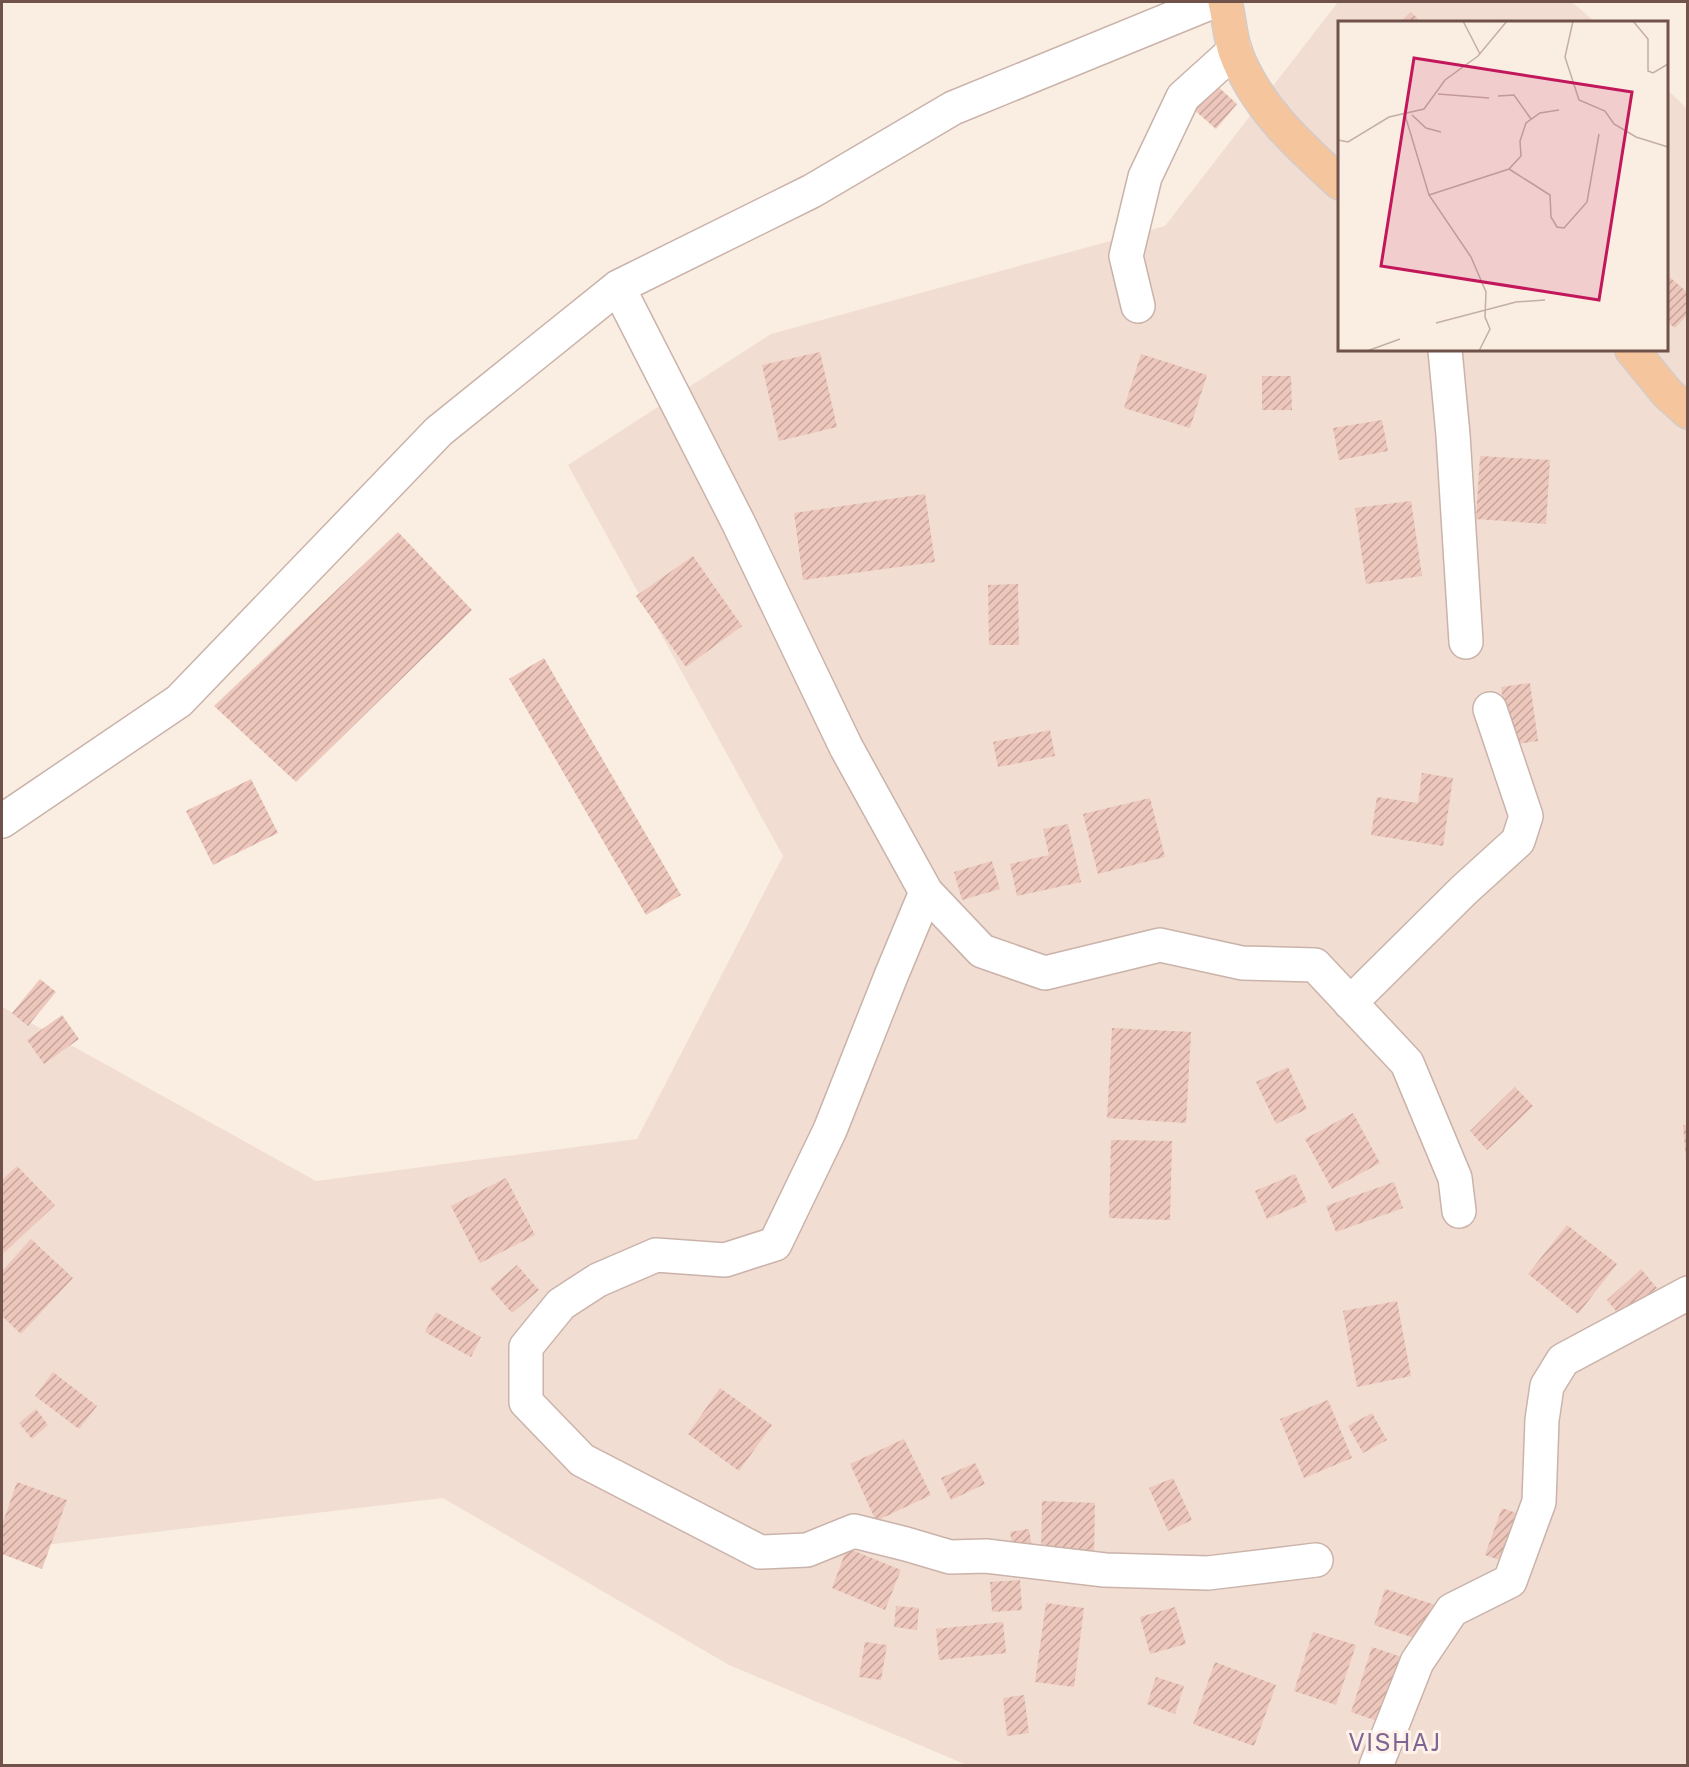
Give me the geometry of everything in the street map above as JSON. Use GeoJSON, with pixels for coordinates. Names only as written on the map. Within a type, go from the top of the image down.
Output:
{"type":"FeatureCollection","features":[{"type":"Feature","properties":{"kind":"main road"},"geometry":{"type":"LineString","coordinates":[[1225,2],[1235,51],[1257,96],[1294,141],[1338,181]]}},
{"type":"Feature","properties":{"kind":"main road"},"geometry":{"type":"LineString","coordinates":[[1633,351],[1667,393],[1688,412]]}},
{"type":"Feature","properties":{"kind":"street"},"geometry":{"type":"LineString","coordinates":[[2,821],[179,701],[439,431],[618,287],[812,191],[953,108],[1212,2]]}},
{"type":"Feature","properties":{"kind":"street"},"geometry":{"type":"LineString","coordinates":[[1138,306],[1126,256],[1145,177],[1183,97],[1235,51]]}},
{"type":"Feature","properties":{"kind":"street"},"geometry":{"type":"LineString","coordinates":[[618,287],[738,522],[846,747],[926,892],[982,951],[1045,973],[1160,945],[1242,963],[1315,966],[1407,1063],[1455,1178],[1459,1212]]}},
{"type":"Feature","properties":{"kind":"street"},"geometry":{"type":"LineString","coordinates":[[1445,351],[1454,447],[1466,642]]}},
{"type":"Feature","properties":{"kind":"street"},"geometry":{"type":"LineString","coordinates":[[1350,1003],[1464,890],[1518,841],[1526,816],[1490,709]]}},
{"type":"Feature","properties":{"kind":"street"},"geometry":{"type":"LineString","coordinates":[[926,892],[830,1130],[775,1244],[725,1260],[656,1256],[598,1280],[561,1304],[526,1347],[526,1402],[582,1460],[760,1552],[807,1550],[854,1531],[950,1557],[986,1556],[1105,1570],[1208,1573],[1316,1560]]}},
{"type":"Feature","properties":{"kind":"street"},"geometry":{"type":"LineString","coordinates":[[1376,1766],[1417,1662],[1452,1610],[1510,1581],[1539,1502],[1542,1420],[1547,1386],[1563,1360],[1688,1293]]}},
{"type":"Feature","properties":{"kind":"shaded area"},"geometry":{"type":"Polygon","coordinates":[[[1338,2],[1572,2],[1594,21],[1338,21],[1338,351],[1668,351],[1668,90],[1687,109],[1687,1765],[967,1765],[729,1665],[443,1498],[2,1550],[2,1007],[316,1181],[637,1139],[783,856],[568,465],[771,334],[1165,226],[1338,2]]]}},
{"type":"Feature","properties":{"kind":"building"},"geometry":{"type":"Polygon","coordinates":[[[1411,12],[1420,21],[1402,21],[1411,12]]]}},
{"type":"Feature","properties":{"kind":"building"},"geometry":{"type":"Polygon","coordinates":[[[1214,83],[1237,104],[1216,129],[1192,108],[1214,83]]]}},
{"type":"Feature","properties":{"kind":"building"},"geometry":{"type":"Polygon","coordinates":[[[1668,276],[1688,293],[1688,314],[1675,328],[1668,323],[1668,276]]]}},
{"type":"Feature","properties":{"kind":"building"},"geometry":{"type":"Polygon","coordinates":[[[820,352],[837,427],[779,441],[762,365],[820,352]]]}},
{"type":"Feature","properties":{"kind":"building"},"geometry":{"type":"Polygon","coordinates":[[[1141,354],[1207,375],[1190,428],[1124,408],[1141,354]]]}},
{"type":"Feature","properties":{"kind":"building"},"geometry":{"type":"Polygon","coordinates":[[[1262,376],[1291,376],[1292,410],[1262,410],[1262,376]]]}},
{"type":"Feature","properties":{"kind":"building"},"geometry":{"type":"Polygon","coordinates":[[[1382,420],[1388,451],[1339,460],[1333,428],[1382,420]]]}},
{"type":"Feature","properties":{"kind":"building"},"geometry":{"type":"Polygon","coordinates":[[[1480,456],[1550,460],[1546,524],[1476,519],[1480,456]]]}},
{"type":"Feature","properties":{"kind":"building"},"geometry":{"type":"Polygon","coordinates":[[[925,494],[935,562],[803,580],[794,513],[925,494]]]}},
{"type":"Feature","properties":{"kind":"building"},"geometry":{"type":"Polygon","coordinates":[[[1411,501],[1422,576],[1366,584],[1355,508],[1411,501]]]}},
{"type":"Feature","properties":{"kind":"building"},"geometry":{"type":"Polygon","coordinates":[[[398,532],[472,610],[296,782],[214,706],[398,532]]]}},
{"type":"Feature","properties":{"kind":"building"},"geometry":{"type":"Polygon","coordinates":[[[693,556],[742,626],[686,667],[636,596],[693,556]]]}},
{"type":"Feature","properties":{"kind":"building"},"geometry":{"type":"Polygon","coordinates":[[[1018,584],[1019,645],[989,645],[988,585],[1018,584]]]}},
{"type":"Feature","properties":{"kind":"building"},"geometry":{"type":"Polygon","coordinates":[[[544,658],[681,895],[646,915],[509,679],[544,658]]]}},
{"type":"Feature","properties":{"kind":"building"},"geometry":{"type":"Polygon","coordinates":[[[1530,683],[1538,741],[1509,745],[1501,687],[1530,683]]]}},
{"type":"Feature","properties":{"kind":"building"},"geometry":{"type":"Polygon","coordinates":[[[1050,730],[1055,756],[998,767],[993,742],[1050,730]]]}},
{"type":"Feature","properties":{"kind":"building"},"geometry":{"type":"Polygon","coordinates":[[[1422,773],[1453,778],[1443,846],[1371,835],[1377,797],[1418,803],[1422,773]]]}},
{"type":"Feature","properties":{"kind":"building"},"geometry":{"type":"Polygon","coordinates":[[[251,779],[278,833],[213,865],[186,811],[251,779]]]}},
{"type":"Feature","properties":{"kind":"building"},"geometry":{"type":"Polygon","coordinates":[[[1150,798],[1165,857],[1098,874],[1083,814],[1150,798]]]}},
{"type":"Feature","properties":{"kind":"building"},"geometry":{"type":"Polygon","coordinates":[[[1068,824],[1081,882],[1017,896],[1010,864],[1049,855],[1043,829],[1068,824]]]}},
{"type":"Feature","properties":{"kind":"building"},"geometry":{"type":"Polygon","coordinates":[[[992,861],[1000,889],[962,900],[954,872],[992,861]]]}},
{"type":"Feature","properties":{"kind":"building"},"geometry":{"type":"Polygon","coordinates":[[[40,979],[56,992],[28,1026],[12,1013],[40,979]]]}},
{"type":"Feature","properties":{"kind":"building"},"geometry":{"type":"Polygon","coordinates":[[[62,1015],[79,1039],[44,1064],[27,1040],[62,1015]]]}},
{"type":"Feature","properties":{"kind":"building"},"geometry":{"type":"Polygon","coordinates":[[[1112,1028],[1191,1032],[1186,1123],[1107,1118],[1112,1028]]]}},
{"type":"Feature","properties":{"kind":"building"},"geometry":{"type":"Polygon","coordinates":[[[1288,1067],[1307,1109],[1276,1124],[1256,1082],[1288,1067]]]}},
{"type":"Feature","properties":{"kind":"building"},"geometry":{"type":"Polygon","coordinates":[[[1515,1087],[1533,1106],[1487,1150],[1470,1131],[1515,1087]]]}},
{"type":"Feature","properties":{"kind":"building"},"geometry":{"type":"Polygon","coordinates":[[[1353,1113],[1380,1163],[1332,1189],[1305,1139],[1353,1113]]]}},
{"type":"Feature","properties":{"kind":"building"},"geometry":{"type":"Polygon","coordinates":[[[1683,1125],[1688,1125],[1688,1160],[1686,1160],[1683,1125]]]}},
{"type":"Feature","properties":{"kind":"building"},"geometry":{"type":"Polygon","coordinates":[[[1111,1140],[1172,1141],[1170,1220],[1109,1218],[1111,1140]]]}},
{"type":"Feature","properties":{"kind":"building"},"geometry":{"type":"Polygon","coordinates":[[[17,1166],[55,1205],[4,1253],[2,1249],[2,1180],[17,1166]]]}},
{"type":"Feature","properties":{"kind":"building"},"geometry":{"type":"Polygon","coordinates":[[[1295,1174],[1307,1202],[1267,1219],[1255,1191],[1295,1174]]]}},
{"type":"Feature","properties":{"kind":"building"},"geometry":{"type":"Polygon","coordinates":[[[506,1178],[535,1235],[480,1263],[451,1206],[506,1178]]]}},
{"type":"Feature","properties":{"kind":"building"},"geometry":{"type":"Polygon","coordinates":[[[1394,1182],[1403,1208],[1336,1232],[1326,1206],[1394,1182]]]}},
{"type":"Feature","properties":{"kind":"building"},"geometry":{"type":"Polygon","coordinates":[[[1567,1225],[1617,1264],[1578,1314],[1528,1274],[1567,1225]]]}},
{"type":"Feature","properties":{"kind":"building"},"geometry":{"type":"Polygon","coordinates":[[[31,1239],[73,1278],[21,1334],[2,1316],[2,1271],[31,1239]]]}},
{"type":"Feature","properties":{"kind":"building"},"geometry":{"type":"Polygon","coordinates":[[[517,1265],[539,1290],[512,1313],[490,1288],[517,1265]]]}},
{"type":"Feature","properties":{"kind":"building"},"geometry":{"type":"Polygon","coordinates":[[[1641,1269],[1657,1288],[1622,1318],[1607,1300],[1641,1269]]]}},
{"type":"Feature","properties":{"kind":"building"},"geometry":{"type":"Polygon","coordinates":[[[1397,1301],[1411,1376],[1357,1387],[1343,1311],[1397,1301]]]}},
{"type":"Feature","properties":{"kind":"building"},"geometry":{"type":"Polygon","coordinates":[[[436,1312],[481,1337],[471,1357],[425,1332],[436,1312]]]}},
{"type":"Feature","properties":{"kind":"building"},"geometry":{"type":"Polygon","coordinates":[[[53,1372],[97,1406],[79,1429],[35,1396],[53,1372]]]}},
{"type":"Feature","properties":{"kind":"building"},"geometry":{"type":"Polygon","coordinates":[[[720,1388],[772,1425],[739,1471],[688,1434],[720,1388]]]}},
{"type":"Feature","properties":{"kind":"building"},"geometry":{"type":"Polygon","coordinates":[[[1328,1400],[1352,1458],[1304,1478],[1280,1419],[1328,1400]]]}},
{"type":"Feature","properties":{"kind":"building"},"geometry":{"type":"Polygon","coordinates":[[[36,1409],[48,1425],[32,1439],[19,1423],[36,1409]]]}},
{"type":"Feature","properties":{"kind":"building"},"geometry":{"type":"Polygon","coordinates":[[[1372,1413],[1387,1440],[1363,1453],[1348,1426],[1372,1413]]]}},
{"type":"Feature","properties":{"kind":"building"},"geometry":{"type":"Polygon","coordinates":[[[904,1439],[931,1495],[876,1521],[850,1464],[904,1439]]]}},
{"type":"Feature","properties":{"kind":"building"},"geometry":{"type":"Polygon","coordinates":[[[975,1463],[985,1484],[951,1500],[941,1478],[975,1463]]]}},
{"type":"Feature","properties":{"kind":"building"},"geometry":{"type":"Polygon","coordinates":[[[1173,1478],[1192,1520],[1168,1531],[1149,1488],[1173,1478]]]}},
{"type":"Feature","properties":{"kind":"building"},"geometry":{"type":"Polygon","coordinates":[[[17,1482],[67,1500],[42,1569],[2,1554],[2,1525],[17,1482]]]}},
{"type":"Feature","properties":{"kind":"building"},"geometry":{"type":"Polygon","coordinates":[[[1042,1501],[1095,1503],[1094,1558],[1041,1557],[1042,1501]]]}},
{"type":"Feature","properties":{"kind":"building"},"geometry":{"type":"Polygon","coordinates":[[[1502,1508],[1525,1516],[1508,1563],[1485,1555],[1502,1508]]]}},
{"type":"Feature","properties":{"kind":"building"},"geometry":{"type":"Polygon","coordinates":[[[1029,1529],[1032,1548],[1013,1551],[1010,1532],[1029,1529]]]}},
{"type":"Feature","properties":{"kind":"building"},"geometry":{"type":"Polygon","coordinates":[[[847,1548],[901,1570],[885,1610],[832,1588],[847,1548]]]}},
{"type":"Feature","properties":{"kind":"building"},"geometry":{"type":"Polygon","coordinates":[[[1020,1580],[1022,1610],[992,1612],[990,1582],[1020,1580]]]}},
{"type":"Feature","properties":{"kind":"building"},"geometry":{"type":"Polygon","coordinates":[[[1385,1589],[1439,1606],[1427,1642],[1374,1625],[1385,1589]]]}},
{"type":"Feature","properties":{"kind":"building"},"geometry":{"type":"Polygon","coordinates":[[[1046,1603],[1084,1608],[1074,1687],[1035,1682],[1046,1603]]]}},
{"type":"Feature","properties":{"kind":"building"},"geometry":{"type":"Polygon","coordinates":[[[896,1606],[919,1608],[917,1630],[894,1627],[896,1606]]]}},
{"type":"Feature","properties":{"kind":"building"},"geometry":{"type":"Polygon","coordinates":[[[1175,1607],[1186,1644],[1150,1654],[1140,1617],[1175,1607]]]}},
{"type":"Feature","properties":{"kind":"building"},"geometry":{"type":"Polygon","coordinates":[[[1003,1622],[1006,1653],[939,1660],[936,1629],[1003,1622]]]}},
{"type":"Feature","properties":{"kind":"building"},"geometry":{"type":"Polygon","coordinates":[[[1313,1632],[1356,1645],[1336,1705],[1294,1691],[1313,1632]]]}},
{"type":"Feature","properties":{"kind":"building"},"geometry":{"type":"Polygon","coordinates":[[[865,1642],[887,1645],[881,1680],[859,1677],[865,1642]]]}},
{"type":"Feature","properties":{"kind":"building"},"geometry":{"type":"Polygon","coordinates":[[[1372,1647],[1407,1659],[1386,1724],[1351,1712],[1372,1647]]]}},
{"type":"Feature","properties":{"kind":"building"},"geometry":{"type":"Polygon","coordinates":[[[1215,1662],[1276,1685],[1254,1746],[1193,1724],[1215,1662]]]}},
{"type":"Feature","properties":{"kind":"building"},"geometry":{"type":"Polygon","coordinates":[[[1156,1677],[1184,1686],[1175,1714],[1147,1704],[1156,1677]]]}},
{"type":"Feature","properties":{"kind":"building"},"geometry":{"type":"Polygon","coordinates":[[[1024,1695],[1029,1733],[1007,1736],[1003,1698],[1024,1695]]]}},
{"type":"Feature","properties":{"kind":"district","name":"VISHAJ"},"geometry":{"type":"Point","coordinates":[1395,1743]}}]}
